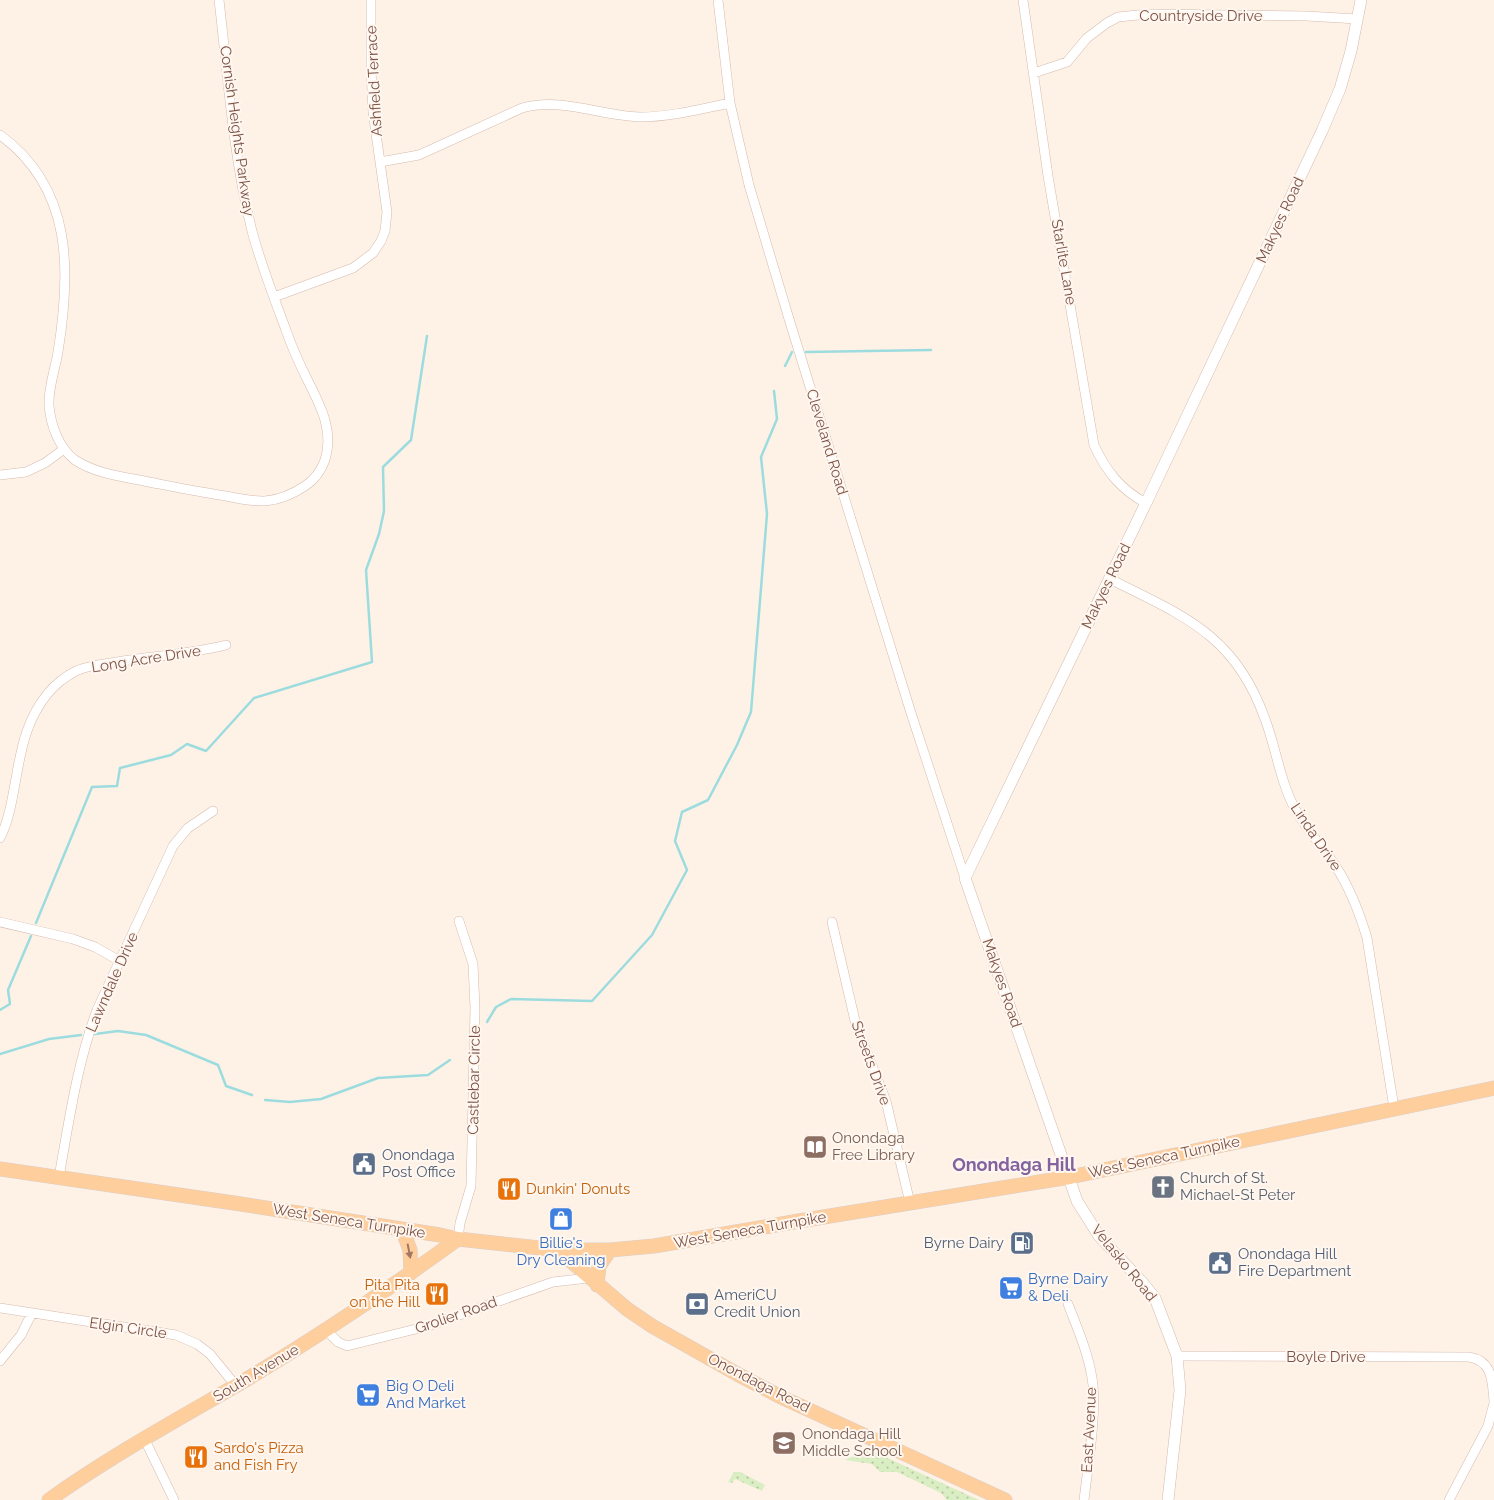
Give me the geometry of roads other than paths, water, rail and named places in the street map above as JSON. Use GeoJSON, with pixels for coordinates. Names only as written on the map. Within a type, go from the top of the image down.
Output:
{"type":"FeatureCollection","features":[{"type":"Feature","properties":{"kind":"main road","name":"West Seneca Turnpike"},"geometry":{"type":"LineString","coordinates":[[0,1169],[458,1239],[558,1250],[610,1250],[654,1246],[1070,1177],[1494,1088]]}},
{"type":"Feature","properties":{"kind":"main road"},"geometry":{"type":"LineString","coordinates":[[402,1229],[410,1250],[411,1273]]}},
{"type":"Feature","properties":{"kind":"main road","name":"South Avenue"},"geometry":{"type":"LineString","coordinates":[[50,1500],[80,1478],[144,1438],[236,1386],[327,1331],[458,1239]]}},
{"type":"Feature","properties":{"kind":"main road","name":"Onondaga Road"},"geometry":{"type":"LineString","coordinates":[[558,1250],[627,1309],[652,1326],[739,1375],[781,1397],[1005,1500]]}},
{"type":"Feature","properties":{"kind":"main road"},"geometry":{"type":"LineString","coordinates":[[593,1281],[599,1266],[610,1250]]}},
{"type":"Feature","properties":{"kind":"street","name":"Cornish Heights Parkway"},"geometry":{"type":"LineString","coordinates":[[0,135],[24,154],[48,188],[54,204],[62,240],[65,272],[64,306],[58,355],[50,388],[49,406],[52,424],[64,449],[82,464],[117,476],[245,500],[273,501],[290,496],[311,482],[325,461],[328,440],[326,422],[319,401],[291,343],[252,230],[231,106],[220,0]]}},
{"type":"Feature","properties":{"kind":"street","name":"Ashfield Terrace"},"geometry":{"type":"LineString","coordinates":[[274,297],[353,268],[373,252],[385,231],[387,212],[373,103],[371,0]]}},
{"type":"Feature","properties":{"kind":"street","name":"Cleveland Road"},"geometry":{"type":"LineString","coordinates":[[718,0],[730,103],[749,185],[911,712],[965,878]]}},
{"type":"Feature","properties":{"kind":"street","name":"Starlite Lane"},"geometry":{"type":"LineString","coordinates":[[1023,0],[1048,176],[1094,445],[1101,461],[1112,477],[1131,495],[1146,503]]}},
{"type":"Feature","properties":{"kind":"street","name":"Makyes Road"},"geometry":{"type":"LineString","coordinates":[[1070,1177],[965,878],[1146,503],[1326,122],[1340,89],[1351,50],[1361,0]]}},
{"type":"Feature","properties":{"kind":"street","name":"Countryside Drive"},"geometry":{"type":"LineString","coordinates":[[1034,73],[1067,62],[1087,38],[1118,17],[1148,14],[1307,16],[1357,19]]}},
{"type":"Feature","properties":{"kind":"street"},"geometry":{"type":"LineString","coordinates":[[380,162],[419,155],[522,108],[537,104],[562,104],[624,116],[641,117],[672,114],[730,103]]}},
{"type":"Feature","properties":{"kind":"street"},"geometry":{"type":"LineString","coordinates":[[0,475],[26,472],[45,463],[64,449]]}},
{"type":"Feature","properties":{"kind":"street","name":"Linda Drive"},"geometry":{"type":"LineString","coordinates":[[1110,578],[1200,627],[1225,648],[1246,676],[1259,700],[1290,799],[1299,817],[1335,864],[1352,893],[1359,911],[1366,938],[1394,1108]]}},
{"type":"Feature","properties":{"kind":"street","name":"Long Acre Drive"},"geometry":{"type":"LineString","coordinates":[[0,838],[27,731],[35,712],[45,697],[58,684],[77,671],[95,665],[192,652],[226,645]]}},
{"type":"Feature","properties":{"kind":"street","name":"Lawndale Drive"},"geometry":{"type":"LineString","coordinates":[[60,1177],[79,1068],[97,1010],[173,846],[188,828],[213,811]]}},
{"type":"Feature","properties":{"kind":"street","name":"Castlebar Circle"},"geometry":{"type":"LineString","coordinates":[[458,1239],[460,1223],[471,1186],[475,1008],[473,964],[459,921]]}},
{"type":"Feature","properties":{"kind":"street"},"geometry":{"type":"LineString","coordinates":[[0,922],[73,940],[100,949],[120,961]]}},
{"type":"Feature","properties":{"kind":"street","name":"Streets Drive"},"geometry":{"type":"LineString","coordinates":[[832,922],[856,1025],[886,1101],[910,1203]]}},
{"type":"Feature","properties":{"kind":"street","name":"Velasko Road"},"geometry":{"type":"LineString","coordinates":[[1070,1177],[1077,1201],[1099,1236],[1155,1298],[1177,1356],[1180,1390],[1168,1500]]}},
{"type":"Feature","properties":{"kind":"street","name":"Grolier Road"},"geometry":{"type":"LineString","coordinates":[[327,1331],[338,1342],[347,1346],[428,1326],[554,1282],[593,1281]]}},
{"type":"Feature","properties":{"kind":"street","name":"East Avenue"},"geometry":{"type":"LineString","coordinates":[[1068,1304],[1084,1344],[1093,1386],[1092,1418],[1084,1500]]}},
{"type":"Feature","properties":{"kind":"street","name":"Elgin Circle"},"geometry":{"type":"LineString","coordinates":[[0,1308],[176,1335],[197,1344],[210,1354],[236,1386]]}},
{"type":"Feature","properties":{"kind":"street"},"geometry":{"type":"LineString","coordinates":[[0,1361],[21,1335],[32,1313]]}},
{"type":"Feature","properties":{"kind":"street","name":"Boyle Drive"},"geometry":{"type":"LineString","coordinates":[[1177,1356],[1427,1356],[1476,1358],[1483,1362],[1489,1370],[1494,1406]]}},
{"type":"Feature","properties":{"kind":"street"},"geometry":{"type":"LineString","coordinates":[[1450,1500],[1488,1426],[1494,1406]]}},
{"type":"Feature","properties":{"kind":"street"},"geometry":{"type":"LineString","coordinates":[[144,1438],[174,1500]]}},
{"type":"Feature","properties":{"kind":"waterway"},"geometry":{"type":"LineString","coordinates":[[36,923],[92,787],[117,786],[120,768],[171,755],[187,744],[206,751],[254,698],[372,662],[366,570],[379,534],[384,511],[383,467],[411,440],[427,336]]}},
{"type":"Feature","properties":{"kind":"waterway"},"geometry":{"type":"LineString","coordinates":[[806,352],[931,350]]}},
{"type":"Feature","properties":{"kind":"waterway"},"geometry":{"type":"LineString","coordinates":[[785,366],[792,352]]}},
{"type":"Feature","properties":{"kind":"waterway"},"geometry":{"type":"LineString","coordinates":[[487,1022],[496,1007],[511,999],[592,1001],[652,935],[687,870],[675,841],[682,812],[708,800],[737,745],[751,712],[767,514],[761,457],[777,419],[774,391]]}},
{"type":"Feature","properties":{"kind":"waterway"},"geometry":{"type":"LineString","coordinates":[[0,1010],[10,1004],[8,990],[31,936]]}},
{"type":"Feature","properties":{"kind":"waterway"},"geometry":{"type":"LineString","coordinates":[[95,1034],[118,1031],[146,1035],[218,1065],[226,1086],[252,1095]]}},
{"type":"Feature","properties":{"kind":"waterway"},"geometry":{"type":"LineString","coordinates":[[0,1054],[49,1039],[81,1035]]}},
{"type":"Feature","properties":{"kind":"waterway"},"geometry":{"type":"LineString","coordinates":[[265,1100],[290,1102],[321,1099],[378,1078],[428,1075],[450,1060]]}},
{"type":"Feature","properties":{"kind":"place","name":"Onondaga Free Library"},"geometry":{"type":"Point","coordinates":[815,1147]}},
{"type":"Feature","properties":{"kind":"place","name":"Onondaga Post Office"},"geometry":{"type":"Point","coordinates":[364,1164]}},
{"type":"Feature","properties":{"kind":"place","name":"Church of St. Michael-St Peter"},"geometry":{"type":"Point","coordinates":[1163,1187]}},
{"type":"Feature","properties":{"kind":"place","name":"Dunkin' Donuts"},"geometry":{"type":"Point","coordinates":[509,1189]}},
{"type":"Feature","properties":{"kind":"place","name":"Billie's Dry Cleaning"},"geometry":{"type":"Point","coordinates":[561,1219]}},
{"type":"Feature","properties":{"kind":"place","name":"Byrne Dairy"},"geometry":{"type":"Point","coordinates":[1022,1243]}},
{"type":"Feature","properties":{"kind":"place","name":"Onondaga Hill Fire Department"},"geometry":{"type":"Point","coordinates":[1220,1263]}},
{"type":"Feature","properties":{"kind":"place","name":"Byrne Dairy & Deli"},"geometry":{"type":"Point","coordinates":[1011,1288]}},
{"type":"Feature","properties":{"kind":"place","name":"Pita Pita on the Hill"},"geometry":{"type":"Point","coordinates":[437,1294]}},
{"type":"Feature","properties":{"kind":"place","name":"AmeriCU Credit Union"},"geometry":{"type":"Point","coordinates":[697,1304]}},
{"type":"Feature","properties":{"kind":"place","name":"Big O Deli And Market"},"geometry":{"type":"Point","coordinates":[368,1395]}},
{"type":"Feature","properties":{"kind":"place","name":"Onondaga Hill Middle School"},"geometry":{"type":"Point","coordinates":[784,1443]}},
{"type":"Feature","properties":{"kind":"place","name":"Sardo's Pizza and Fish Fry"},"geometry":{"type":"Point","coordinates":[196,1457]}},
{"type":"Feature","properties":{"kind":"district","name":"Onondaga Hill"},"geometry":{"type":"Point","coordinates":[1014,1165]}}]}
